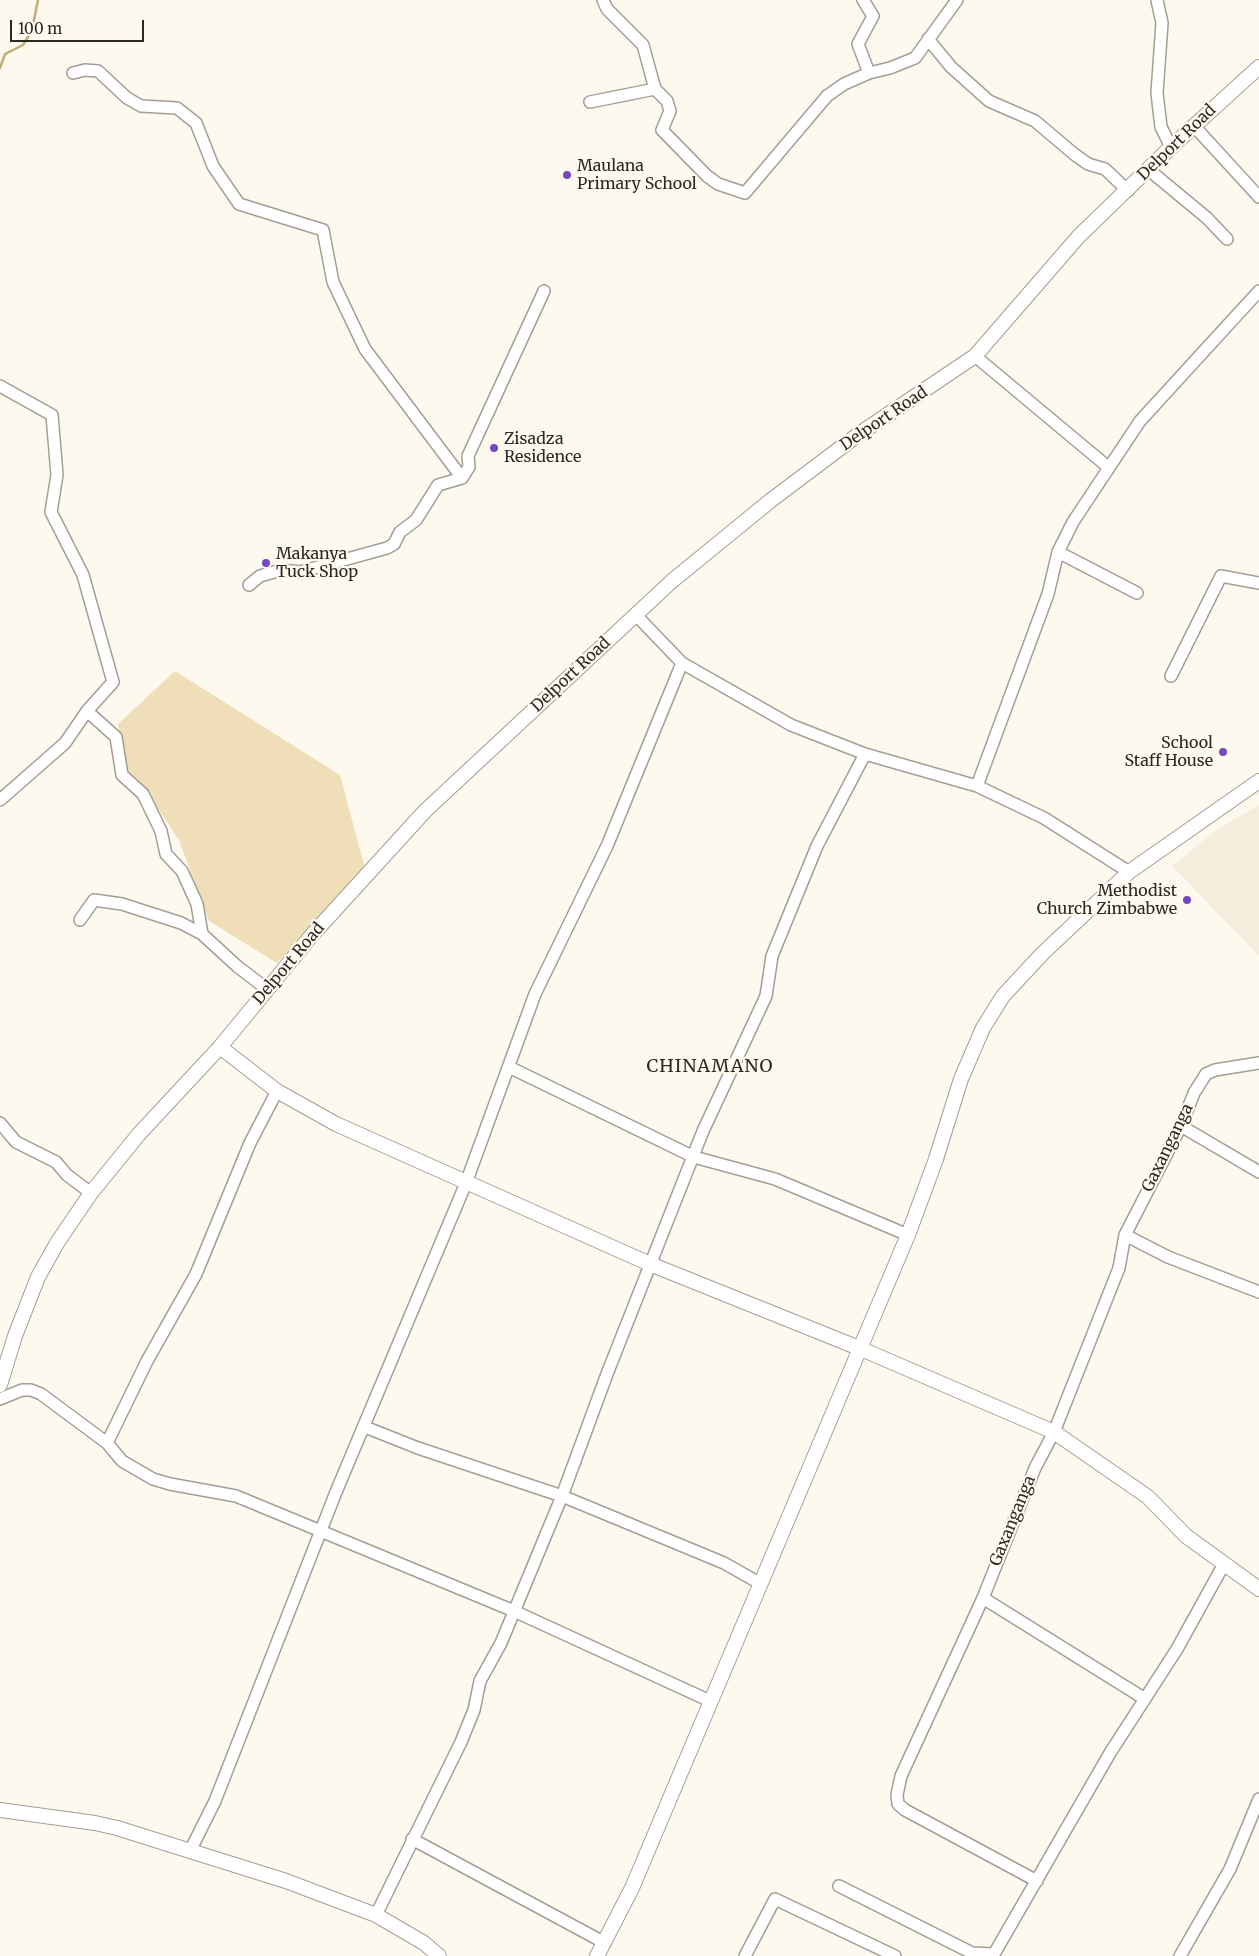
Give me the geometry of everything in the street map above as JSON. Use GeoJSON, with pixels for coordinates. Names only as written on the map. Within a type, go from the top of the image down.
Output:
{"type":"FeatureCollection","features":[{"type":"Feature","properties":{"kind":"street"},"geometry":{"type":"LineString","coordinates":[[603,0],[607,9],[643,45],[656,89],[666,101],[670,111],[662,130],[707,176],[718,184],[745,194],[827,96],[844,84],[869,73],[890,68],[914,58],[957,0]]}},
{"type":"Feature","properties":{"kind":"street"},"geometry":{"type":"LineString","coordinates":[[863,0],[873,16],[858,44],[869,73]]}},
{"type":"Feature","properties":{"kind":"street"},"geometry":{"type":"LineString","coordinates":[[1157,0],[1162,22],[1158,93],[1161,127],[1171,147]]}},
{"type":"Feature","properties":{"kind":"street"},"geometry":{"type":"LineString","coordinates":[[928,39],[951,67],[989,101],[1035,122],[1088,164],[1104,169],[1128,191]]}},
{"type":"Feature","properties":{"kind":"street","name":"Delport Road"},"geometry":{"type":"LineString","coordinates":[[0,1385],[2,1364],[38,1277],[57,1242],[91,1193],[139,1134],[220,1047],[312,935],[425,811],[672,581],[778,495],[859,434],[975,356],[1079,236],[1128,191],[1171,147],[1259,67]]}},
{"type":"Feature","properties":{"kind":"street"},"geometry":{"type":"LineString","coordinates":[[73,73],[84,70],[98,71],[127,98],[140,106],[177,108],[196,123],[213,166],[239,204],[323,230],[333,282],[365,349],[462,478]]}},
{"type":"Feature","properties":{"kind":"street"},"geometry":{"type":"LineString","coordinates":[[590,102],[656,89]]}},
{"type":"Feature","properties":{"kind":"street"},"geometry":{"type":"LineString","coordinates":[[1194,126],[1259,197]]}},
{"type":"Feature","properties":{"kind":"street"},"geometry":{"type":"LineString","coordinates":[[1149,170],[1207,218],[1227,239]]}},
{"type":"Feature","properties":{"kind":"street"},"geometry":{"type":"LineString","coordinates":[[977,786],[1048,594],[1058,552],[1073,522],[1140,421],[1259,291]]}},
{"type":"Feature","properties":{"kind":"street"},"geometry":{"type":"LineString","coordinates":[[250,585],[260,576],[281,570],[300,572],[387,548],[394,544],[400,532],[416,520],[438,485],[462,478],[469,467],[468,456],[544,292]]}},
{"type":"Feature","properties":{"kind":"street"},"geometry":{"type":"LineString","coordinates":[[975,356],[1108,467]]}},
{"type":"Feature","properties":{"kind":"street"},"geometry":{"type":"LineString","coordinates":[[0,386],[52,415],[57,475],[51,512],[83,575],[114,682],[87,711],[65,743],[0,800]]}},
{"type":"Feature","properties":{"kind":"street"},"geometry":{"type":"LineString","coordinates":[[1058,552],[1137,593]]}},
{"type":"Feature","properties":{"kind":"street"},"geometry":{"type":"LineString","coordinates":[[1171,676],[1221,576],[1259,583]]}},
{"type":"Feature","properties":{"kind":"street"},"geometry":{"type":"LineString","coordinates":[[635,614],[682,663],[791,725],[865,754],[977,786],[1044,818],[1129,872]]}},
{"type":"Feature","properties":{"kind":"street"},"geometry":{"type":"LineString","coordinates":[[190,1851],[215,1801],[321,1531],[466,1183],[543,976],[575,916],[607,846],[682,663]]}},
{"type":"Feature","properties":{"kind":"street"},"geometry":{"type":"LineString","coordinates":[[87,711],[116,737],[122,775],[142,794],[161,831],[166,854],[182,871],[197,904],[202,934]]}},
{"type":"Feature","properties":{"kind":"street"},"geometry":{"type":"LineString","coordinates":[[376,1915],[461,1742],[474,1710],[480,1681],[501,1643],[562,1496],[650,1264],[703,1131],[766,996],[772,956],[814,856],[865,754]]}},
{"type":"Feature","properties":{"kind":"street"},"geometry":{"type":"LineString","coordinates":[[597,1956],[632,1888],[908,1235],[936,1159],[961,1079],[983,1028],[1003,996],[1042,954],[1129,872],[1259,781]]}},
{"type":"Feature","properties":{"kind":"street"},"geometry":{"type":"LineString","coordinates":[[80,920],[94,900],[122,904],[181,923],[202,934],[238,967],[267,989]]}},
{"type":"Feature","properties":{"kind":"street"},"geometry":{"type":"LineString","coordinates":[[220,1047],[277,1092],[336,1124],[650,1264],[859,1348],[1054,1432],[1148,1497],[1186,1536],[1259,1589]]}},
{"type":"Feature","properties":{"kind":"street","name":"Gaxanganga"},"geometry":{"type":"LineString","coordinates":[[1037,1881],[905,1810],[898,1804],[897,1795],[901,1776],[983,1598],[1035,1468],[1054,1432],[1119,1268],[1125,1235],[1181,1126],[1194,1093],[1206,1074],[1215,1070],[1259,1063]]}},
{"type":"Feature","properties":{"kind":"street"},"geometry":{"type":"LineString","coordinates":[[509,1067],[694,1157],[775,1179],[908,1235]]}},
{"type":"Feature","properties":{"kind":"street"},"geometry":{"type":"LineString","coordinates":[[106,1443],[147,1361],[196,1274],[250,1143],[277,1092]]}},
{"type":"Feature","properties":{"kind":"street"},"geometry":{"type":"LineString","coordinates":[[0,1123],[16,1142],[56,1162],[67,1175],[91,1193]]}},
{"type":"Feature","properties":{"kind":"street"},"geometry":{"type":"LineString","coordinates":[[1181,1126],[1259,1172]]}},
{"type":"Feature","properties":{"kind":"street"},"geometry":{"type":"LineString","coordinates":[[1125,1235],[1168,1257],[1259,1292]]}},
{"type":"Feature","properties":{"kind":"street"},"geometry":{"type":"LineString","coordinates":[[0,1399],[22,1390],[31,1390],[41,1394],[106,1443],[122,1461],[153,1479],[236,1496],[514,1611],[710,1701]]}},
{"type":"Feature","properties":{"kind":"street"},"geometry":{"type":"LineString","coordinates":[[365,1427],[418,1448],[562,1496],[724,1563],[761,1584]]}},
{"type":"Feature","properties":{"kind":"street"},"geometry":{"type":"LineString","coordinates":[[839,1886],[972,1954],[996,1955],[1110,1752],[1177,1649],[1224,1564]]}},
{"type":"Feature","properties":{"kind":"street"},"geometry":{"type":"LineString","coordinates":[[983,1598],[1144,1699]]}},
{"type":"Feature","properties":{"kind":"street"},"geometry":{"type":"LineString","coordinates":[[1180,1956],[1230,1869],[1259,1798]]}},
{"type":"Feature","properties":{"kind":"street"},"geometry":{"type":"LineString","coordinates":[[0,1810],[95,1823],[286,1881],[376,1915],[424,1943],[439,1956]]}},
{"type":"Feature","properties":{"kind":"street"},"geometry":{"type":"LineString","coordinates":[[412,1839],[605,1943]]}},
{"type":"Feature","properties":{"kind":"street"},"geometry":{"type":"LineString","coordinates":[[745,1956],[775,1899],[895,1956]]}},
{"type":"Feature","properties":{"kind":"shaded area"},"geometry":{"type":"Polygon","coordinates":[[[175,671],[340,775],[366,872],[277,963],[209,921],[179,840],[154,803],[126,771],[118,724],[175,671]]]}},
{"type":"Feature","properties":{"kind":"shaded area"},"geometry":{"type":"Polygon","coordinates":[[[1259,805],[1259,956],[1172,866],[1215,831],[1259,805]]]}},
{"type":"Feature","properties":{"kind":"waterway"},"geometry":{"type":"LineString","coordinates":[[0,68],[5,54],[23,45],[32,30],[38,0]]}},
{"type":"Feature","properties":{"kind":"place","name":"Maulana Primary School"},"geometry":{"type":"Point","coordinates":[567,175]}},
{"type":"Feature","properties":{"kind":"place","name":"Zisadza Residence"},"geometry":{"type":"Point","coordinates":[494,448]}},
{"type":"Feature","properties":{"kind":"place","name":"Makanya Tuck Shop"},"geometry":{"type":"Point","coordinates":[266,563]}},
{"type":"Feature","properties":{"kind":"place","name":"School Staff House"},"geometry":{"type":"Point","coordinates":[1223,752]}},
{"type":"Feature","properties":{"kind":"place","name":"Methodist Church Zimbabwe"},"geometry":{"type":"Point","coordinates":[1187,900]}},
{"type":"Feature","properties":{"kind":"district","name":"CHINAMANO"},"geometry":{"type":"Point","coordinates":[710,1067]}}]}
